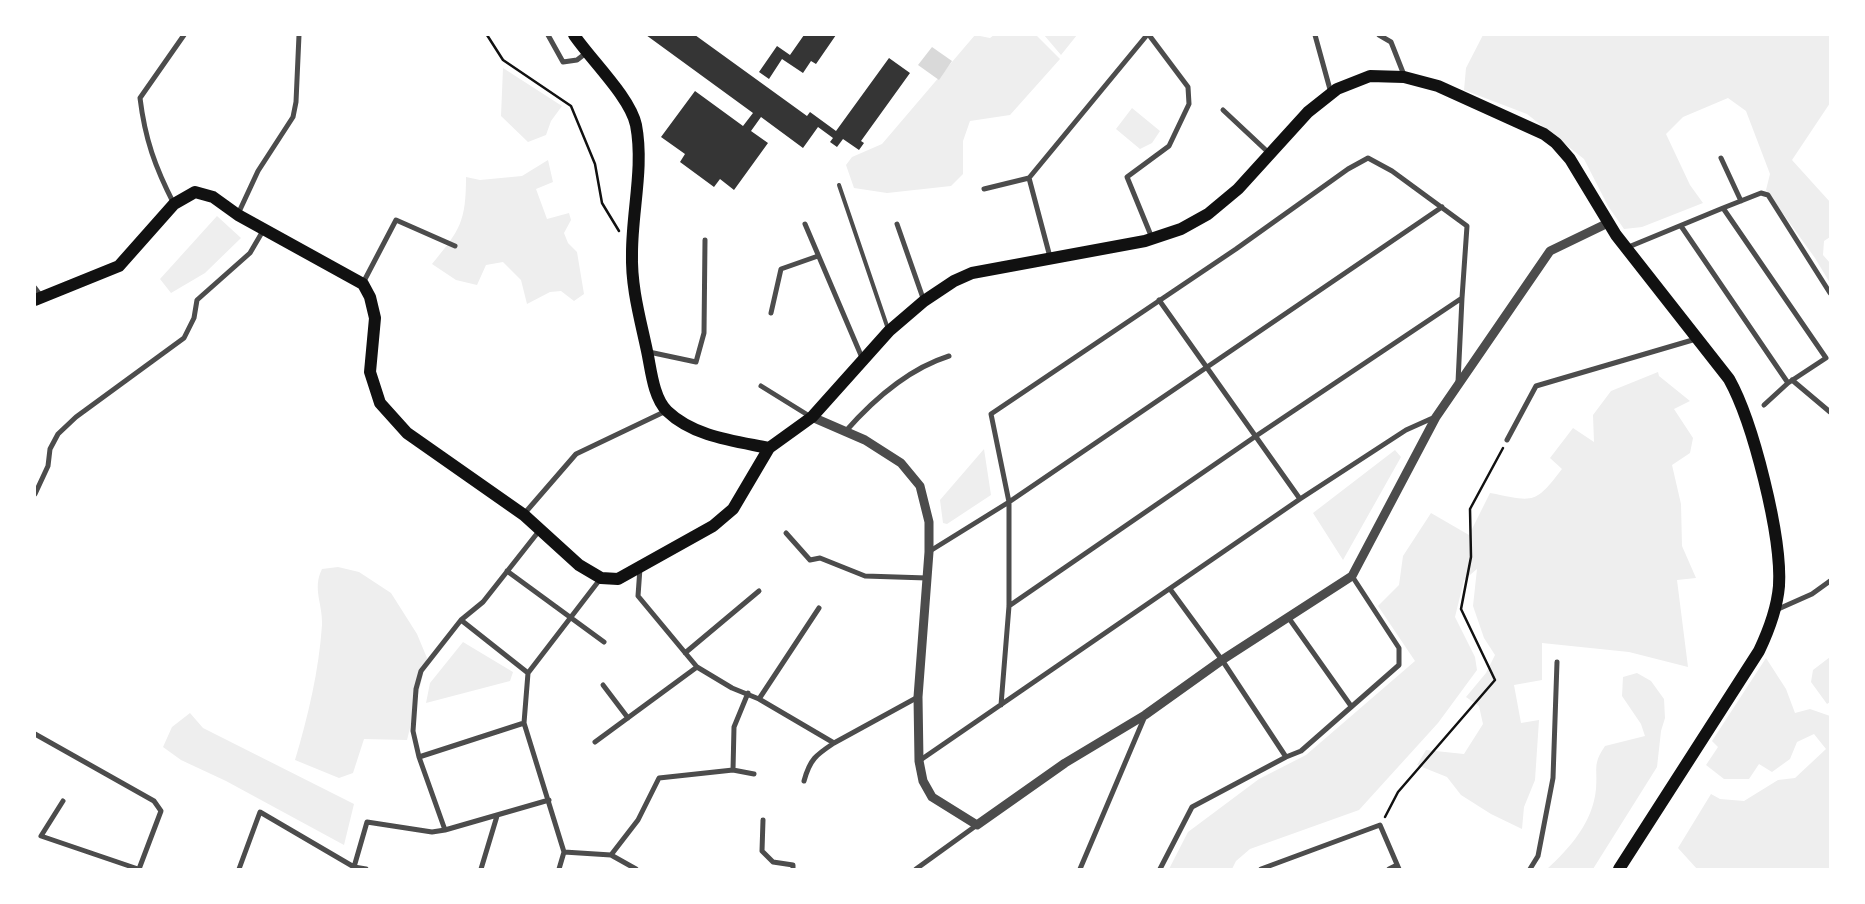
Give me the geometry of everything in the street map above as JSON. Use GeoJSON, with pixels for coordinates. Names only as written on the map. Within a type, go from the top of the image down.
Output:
{"type":"FeatureCollection","features":[{"type":"Feature","properties":{"kind":"main road"},"geometry":{"type":"LineString","coordinates":[[574,35],[586,53],[625,98],[636,125],[639,155],[632,251],[636,304],[648,352],[650,371],[666,411],[691,428],[722,439],[769,448]]}},
{"type":"Feature","properties":{"kind":"main road"},"geometry":{"type":"LineString","coordinates":[[37,295],[119,266],[174,204],[196,192],[213,197],[238,215],[363,284],[370,297],[375,318],[370,372],[380,404],[407,434],[524,515],[541,528],[579,565],[601,578],[618,579],[713,526],[733,509],[769,448],[812,417],[889,331],[924,301],[954,281],[972,273],[1152,239],[1181,229],[1214,210],[1238,190],[1308,112],[1331,94],[1354,81],[1370,76],[1404,77],[1438,86],[1550,138],[1570,159],[1608,224],[1699,338],[1734,387],[1757,457],[1777,543],[1779,576],[1775,611],[1759,651],[1619,869]]}},
{"type":"Feature","properties":{"kind":"street"},"geometry":{"type":"LineString","coordinates":[[174,204],[156,170],[144,132],[140,98],[184,35]]}},
{"type":"Feature","properties":{"kind":"street"},"geometry":{"type":"LineString","coordinates":[[238,215],[258,171],[293,117],[296,102],[299,35]]}},
{"type":"Feature","properties":{"kind":"street"},"geometry":{"type":"LineString","coordinates":[[548,35],[563,62],[577,60],[586,53]]}},
{"type":"Feature","properties":{"kind":"street"},"geometry":{"type":"LineString","coordinates":[[984,189],[1029,178],[1148,35],[1188,87],[1189,104],[1168,146],[1127,177],[1152,239]]}},
{"type":"Feature","properties":{"kind":"street"},"geometry":{"type":"LineString","coordinates":[[1315,35],[1331,94]]}},
{"type":"Feature","properties":{"kind":"street"},"geometry":{"type":"LineString","coordinates":[[1379,35],[1391,42],[1404,77]]}},
{"type":"Feature","properties":{"kind":"street"},"geometry":{"type":"LineString","coordinates":[[1223,110],[1270,154]]}},
{"type":"Feature","properties":{"kind":"street"},"geometry":{"type":"LineString","coordinates":[[1001,705],[1010,606],[1009,502],[991,414],[1368,158],[1392,171],[1467,226],[1458,385]]}},
{"type":"Feature","properties":{"kind":"street"},"geometry":{"type":"LineString","coordinates":[[1721,158],[1741,201]]}},
{"type":"Feature","properties":{"kind":"street"},"geometry":{"type":"LineString","coordinates":[[1029,178],[1050,258]]}},
{"type":"Feature","properties":{"kind":"street"},"geometry":{"type":"LineString","coordinates":[[1626,248],[1761,193],[1768,195],[1830,293]]}},
{"type":"Feature","properties":{"kind":"street"},"geometry":{"type":"LineString","coordinates":[[929,552],[1009,502],[1442,207]]}},
{"type":"Feature","properties":{"kind":"street"},"geometry":{"type":"LineString","coordinates":[[1723,208],[1826,358]]}},
{"type":"Feature","properties":{"kind":"street"},"geometry":{"type":"LineString","coordinates":[[363,284],[396,220],[455,246]]}},
{"type":"Feature","properties":{"kind":"street"},"geometry":{"type":"LineString","coordinates":[[805,224],[863,360]]}},
{"type":"Feature","properties":{"kind":"street"},"geometry":{"type":"LineString","coordinates":[[897,224],[924,301]]}},
{"type":"Feature","properties":{"kind":"street"},"geometry":{"type":"LineString","coordinates":[[916,869],[1065,763],[1145,716],[1222,660],[1352,576],[1436,417],[1550,251],[1608,224]]}},
{"type":"Feature","properties":{"kind":"street"},"geometry":{"type":"LineString","coordinates":[[1681,226],[1790,381],[1830,412]]}},
{"type":"Feature","properties":{"kind":"street"},"geometry":{"type":"LineString","coordinates":[[35,494],[48,466],[50,449],[58,434],[76,417],[184,338],[194,318],[197,300],[250,253],[264,228]]}},
{"type":"Feature","properties":{"kind":"street"},"geometry":{"type":"LineString","coordinates":[[648,352],[696,362],[704,333],[705,240]]}},
{"type":"Feature","properties":{"kind":"street"},"geometry":{"type":"LineString","coordinates":[[771,313],[781,270],[818,256]]}},
{"type":"Feature","properties":{"kind":"street"},"geometry":{"type":"LineString","coordinates":[[1010,606],[1256,436],[1462,298]]}},
{"type":"Feature","properties":{"kind":"street"},"geometry":{"type":"LineString","coordinates":[[1160,300],[1300,499]]}},
{"type":"Feature","properties":{"kind":"street"},"geometry":{"type":"LineString","coordinates":[[1507,440],[1536,386],[1699,338]]}},
{"type":"Feature","properties":{"kind":"street"},"geometry":{"type":"LineString","coordinates":[[1764,405],[1790,381],[1826,358],[1830,353]]}},
{"type":"Feature","properties":{"kind":"street"},"geometry":{"type":"LineString","coordinates":[[845,432],[863,411],[916,369],[949,356]]}},
{"type":"Feature","properties":{"kind":"street"},"geometry":{"type":"LineString","coordinates":[[761,386],[812,417],[865,440],[901,463],[920,486],[929,522],[929,552],[918,697],[919,761],[922,781],[932,797],[977,825]]}},
{"type":"Feature","properties":{"kind":"street"},"geometry":{"type":"LineString","coordinates":[[524,515],[576,454],[666,411]]}},
{"type":"Feature","properties":{"kind":"street"},"geometry":{"type":"LineString","coordinates":[[919,761],[1300,499],[1406,430],[1436,417]]}},
{"type":"Feature","properties":{"kind":"street"},"geometry":{"type":"LineString","coordinates":[[445,830],[418,757],[413,731],[416,689],[421,671],[461,620],[483,602],[541,528]]}},
{"type":"Feature","properties":{"kind":"street"},"geometry":{"type":"LineString","coordinates":[[786,533],[810,560],[820,558],[865,576],[927,578]]}},
{"type":"Feature","properties":{"kind":"street"},"geometry":{"type":"LineString","coordinates":[[640,568],[638,596],[697,668],[732,688],[759,699],[834,744]]}},
{"type":"Feature","properties":{"kind":"street"},"geometry":{"type":"LineString","coordinates":[[507,571],[604,642]]}},
{"type":"Feature","properties":{"kind":"street"},"geometry":{"type":"LineString","coordinates":[[1160,869],[1192,807],[1286,757],[1301,752],[1399,665],[1399,648],[1352,576]]}},
{"type":"Feature","properties":{"kind":"street"},"geometry":{"type":"LineString","coordinates":[[559,869],[564,852],[524,723],[528,673],[601,578]]}},
{"type":"Feature","properties":{"kind":"street"},"geometry":{"type":"LineString","coordinates":[[1775,611],[1812,594],[1830,581]]}},
{"type":"Feature","properties":{"kind":"street"},"geometry":{"type":"LineString","coordinates":[[1170,589],[1222,660],[1286,757]]}},
{"type":"Feature","properties":{"kind":"street"},"geometry":{"type":"LineString","coordinates":[[685,653],[759,591]]}},
{"type":"Feature","properties":{"kind":"street"},"geometry":{"type":"LineString","coordinates":[[759,699],[819,608]]}},
{"type":"Feature","properties":{"kind":"street"},"geometry":{"type":"LineString","coordinates":[[1288,617],[1351,706]]}},
{"type":"Feature","properties":{"kind":"street"},"geometry":{"type":"LineString","coordinates":[[461,620],[528,673]]}},
{"type":"Feature","properties":{"kind":"street"},"geometry":{"type":"LineString","coordinates":[[1530,869],[1538,856],[1552,778],[1557,662]]}},
{"type":"Feature","properties":{"kind":"street"},"geometry":{"type":"LineString","coordinates":[[595,742],[697,668]]}},
{"type":"Feature","properties":{"kind":"street"},"geometry":{"type":"LineString","coordinates":[[603,685],[628,718]]}},
{"type":"Feature","properties":{"kind":"street"},"geometry":{"type":"LineString","coordinates":[[733,770],[734,726],[748,693]]}},
{"type":"Feature","properties":{"kind":"street"},"geometry":{"type":"LineString","coordinates":[[804,781],[809,764],[818,754],[918,697]]}},
{"type":"Feature","properties":{"kind":"street"},"geometry":{"type":"LineString","coordinates":[[1080,869],[1145,716]]}},
{"type":"Feature","properties":{"kind":"street"},"geometry":{"type":"LineString","coordinates":[[418,757],[524,723]]}},
{"type":"Feature","properties":{"kind":"street"},"geometry":{"type":"LineString","coordinates":[[35,734],[154,801],[161,812],[138,869],[41,836],[62,801]]}},
{"type":"Feature","properties":{"kind":"street"},"geometry":{"type":"LineString","coordinates":[[611,854],[638,820],[660,778],[733,770],[754,774]]}},
{"type":"Feature","properties":{"kind":"street"},"geometry":{"type":"LineString","coordinates":[[354,866],[367,822],[432,832],[445,830],[549,800]]}},
{"type":"Feature","properties":{"kind":"street"},"geometry":{"type":"LineString","coordinates":[[239,869],[260,812],[354,866],[366,869]]}},
{"type":"Feature","properties":{"kind":"street"},"geometry":{"type":"LineString","coordinates":[[481,869],[496,816]]}},
{"type":"Feature","properties":{"kind":"street"},"geometry":{"type":"LineString","coordinates":[[763,820],[762,851],[773,862],[793,865],[793,869]]}},
{"type":"Feature","properties":{"kind":"street"},"geometry":{"type":"LineString","coordinates":[[1261,869],[1380,825],[1398,867],[1389,869]]}},
{"type":"Feature","properties":{"kind":"street"},"geometry":{"type":"LineString","coordinates":[[564,852],[611,854],[636,869]]}},
{"type":"Feature","properties":{"kind":"lane"},"geometry":{"type":"LineString","coordinates":[[839,186],[889,331]]}},
{"type":"Feature","properties":{"kind":"path"},"geometry":{"type":"LineString","coordinates":[[487,35],[503,60],[571,106],[595,164],[602,202],[632,251]]}},
{"type":"Feature","properties":{"kind":"path"},"geometry":{"type":"LineString","coordinates":[[1380,825],[1398,792],[1495,680],[1461,609],[1471,557],[1470,509],[1507,440]]}},
{"type":"Feature","properties":{"kind":"shaded area"},"geometry":{"type":"Polygon","coordinates":[[[975,35],[990,38],[994,35],[1036,35],[1060,59],[1010,115],[970,121],[963,141],[963,174],[951,186],[887,193],[854,188],[846,165],[852,157],[882,144],[975,35]]]}},
{"type":"Feature","properties":{"kind":"shaded area"},"geometry":{"type":"Polygon","coordinates":[[[1044,35],[1077,35],[1061,55],[1044,35]]]}},
{"type":"Feature","properties":{"kind":"shaded area"},"geometry":{"type":"Polygon","coordinates":[[[1483,35],[1830,35],[1830,103],[1792,160],[1830,202],[1830,237],[1824,241],[1823,255],[1830,263],[1830,283],[1815,258],[1766,190],[1770,174],[1746,111],[1728,98],[1683,117],[1666,134],[1690,185],[1703,203],[1642,227],[1624,229],[1608,206],[1584,159],[1527,114],[1464,90],[1466,68],[1483,35]]]}},
{"type":"Feature","properties":{"kind":"shaded area"},"geometry":{"type":"Polygon","coordinates":[[[932,47],[952,61],[939,80],[918,65],[932,47]]]}},
{"type":"Feature","properties":{"kind":"shaded area"},"geometry":{"type":"Polygon","coordinates":[[[503,68],[562,106],[551,121],[546,135],[528,142],[501,116],[503,68]]]}},
{"type":"Feature","properties":{"kind":"shaded area"},"geometry":{"type":"Polygon","coordinates":[[[1132,108],[1160,131],[1152,143],[1140,149],[1116,129],[1132,108]]]}},
{"type":"Feature","properties":{"kind":"shaded area"},"geometry":{"type":"Polygon","coordinates":[[[548,160],[553,182],[536,189],[547,219],[569,213],[571,220],[564,233],[568,243],[577,252],[584,294],[574,301],[561,291],[550,292],[527,304],[521,280],[503,262],[486,265],[477,285],[456,280],[432,264],[460,225],[465,205],[466,177],[480,180],[522,176],[548,160]]]}},
{"type":"Feature","properties":{"kind":"shaded area"},"geometry":{"type":"Polygon","coordinates":[[[217,216],[241,238],[205,273],[171,293],[160,279],[217,216]]]}},
{"type":"Feature","properties":{"kind":"shaded area"},"geometry":{"type":"Polygon","coordinates":[[[1658,372],[1659,376],[1690,401],[1674,409],[1693,438],[1690,453],[1672,465],[1681,504],[1682,546],[1696,578],[1677,580],[1688,667],[1629,652],[1542,643],[1542,680],[1514,685],[1521,723],[1539,720],[1535,780],[1524,807],[1522,829],[1491,814],[1461,795],[1447,777],[1417,765],[1426,750],[1464,754],[1483,724],[1479,706],[1466,697],[1486,673],[1495,655],[1484,638],[1473,606],[1477,569],[1464,580],[1455,617],[1475,657],[1477,670],[1438,723],[1359,810],[1250,849],[1236,861],[1232,869],[1169,869],[1188,832],[1259,779],[1306,755],[1415,661],[1378,606],[1399,585],[1403,556],[1431,513],[1469,535],[1490,493],[1524,499],[1538,495],[1553,481],[1562,469],[1550,458],[1573,428],[1594,442],[1593,415],[1611,391],[1658,372]]]}},
{"type":"Feature","properties":{"kind":"shaded area"},"geometry":{"type":"Polygon","coordinates":[[[984,449],[991,495],[947,524],[943,523],[940,500],[984,449]]]}},
{"type":"Feature","properties":{"kind":"shaded area"},"geometry":{"type":"Polygon","coordinates":[[[1395,450],[1401,457],[1343,560],[1313,513],[1395,450]]]}},
{"type":"Feature","properties":{"kind":"shaded area"},"geometry":{"type":"Polygon","coordinates":[[[338,567],[359,572],[391,593],[417,634],[427,658],[407,740],[364,739],[353,773],[339,778],[295,760],[316,676],[322,625],[318,590],[319,576],[322,569],[338,567]]]}},
{"type":"Feature","properties":{"kind":"shaded area"},"geometry":{"type":"Polygon","coordinates":[[[463,642],[513,672],[510,681],[426,703],[430,683],[463,642]]]}},
{"type":"Feature","properties":{"kind":"shaded area"},"geometry":{"type":"Polygon","coordinates":[[[1830,657],[1830,702],[1827,704],[1811,682],[1813,670],[1830,657]]]}},
{"type":"Feature","properties":{"kind":"shaded area"},"geometry":{"type":"Polygon","coordinates":[[[1766,658],[1786,689],[1795,713],[1810,709],[1830,716],[1830,869],[1697,869],[1678,848],[1711,794],[1720,799],[1744,801],[1778,780],[1795,778],[1826,749],[1814,734],[1797,742],[1790,759],[1772,772],[1759,764],[1749,779],[1724,779],[1706,765],[1718,747],[1712,741],[1766,658]]]}},
{"type":"Feature","properties":{"kind":"shaded area"},"geometry":{"type":"Polygon","coordinates":[[[1637,673],[1651,681],[1664,699],[1665,718],[1661,731],[1657,767],[1593,869],[1547,869],[1572,843],[1585,823],[1594,801],[1598,758],[1605,746],[1645,736],[1641,724],[1622,696],[1623,677],[1637,673]]]}},
{"type":"Feature","properties":{"kind":"shaded area"},"geometry":{"type":"Polygon","coordinates":[[[190,713],[203,728],[354,804],[344,845],[226,781],[181,760],[163,747],[172,727],[190,713]]]}},
{"type":"Feature","properties":{"kind":"building"},"geometry":{"type":"Polygon","coordinates":[[[646,35],[695,35],[807,116],[810,112],[836,131],[889,58],[910,73],[861,141],[864,143],[859,150],[843,139],[837,147],[830,142],[833,138],[818,127],[803,148],[761,117],[751,131],[768,143],[734,190],[720,179],[714,187],[680,162],[685,154],[661,137],[695,91],[743,126],[753,113],[646,35]]]}},
{"type":"Feature","properties":{"kind":"building"},"geometry":{"type":"Polygon","coordinates":[[[804,35],[836,35],[816,64],[811,61],[803,73],[782,59],[769,79],[759,72],[777,46],[790,55],[804,35]]]}}]}
